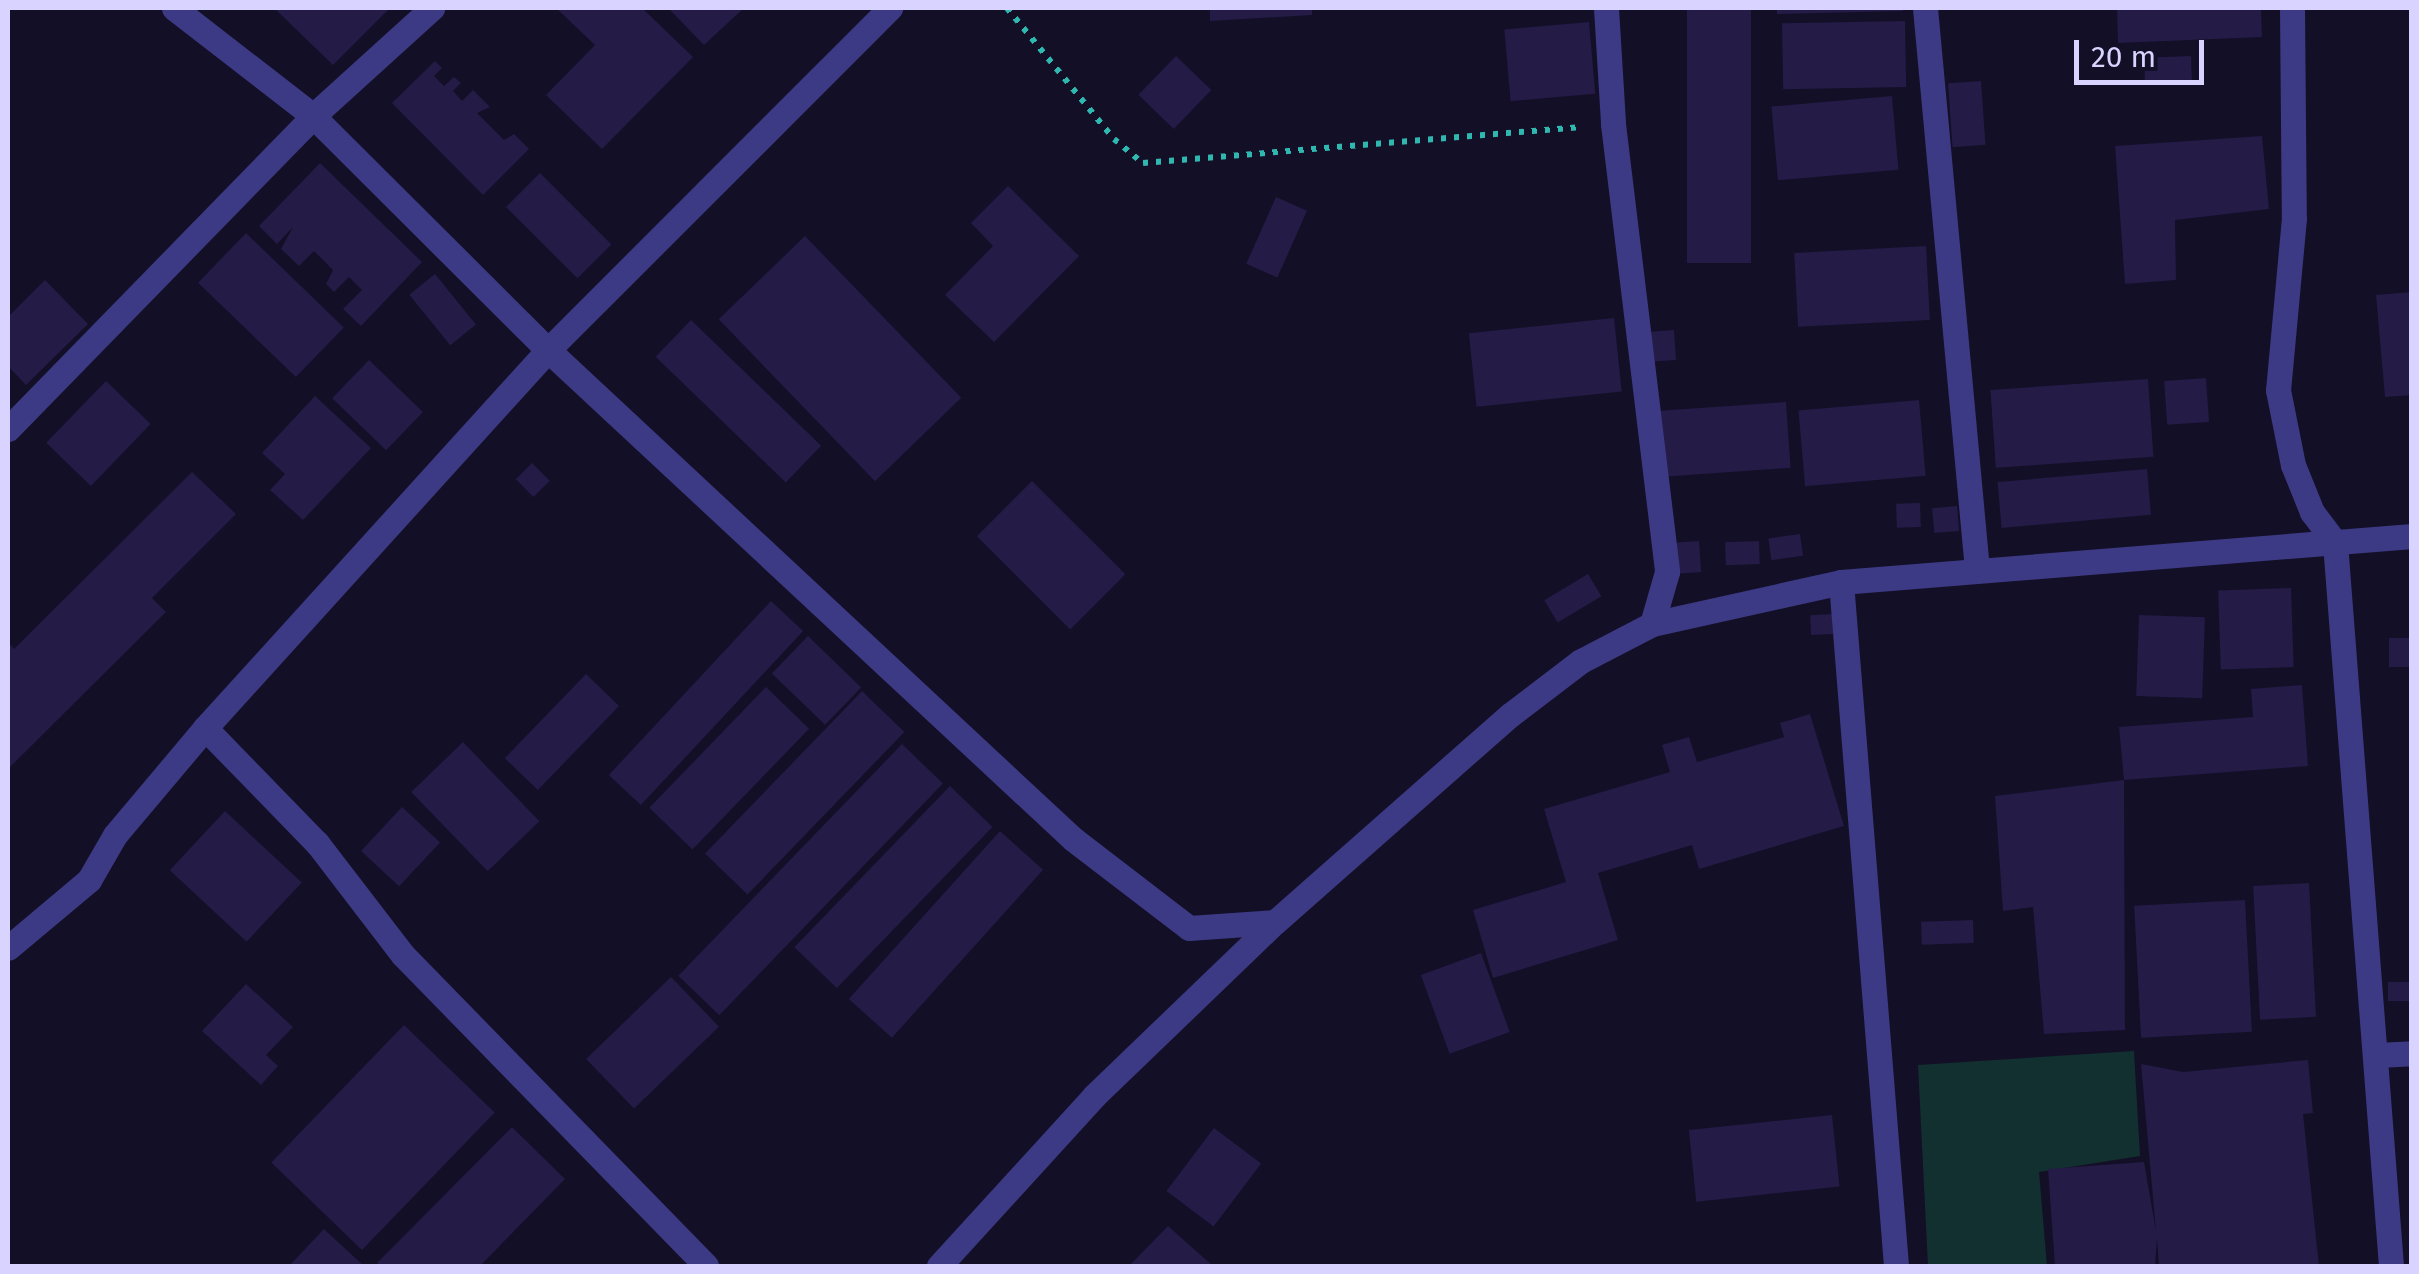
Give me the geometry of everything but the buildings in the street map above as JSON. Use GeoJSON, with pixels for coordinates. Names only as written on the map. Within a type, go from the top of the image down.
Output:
{"type":"FeatureCollection","features":[{"type":"Feature","properties":{"kind":"street"},"geometry":{"type":"LineString","coordinates":[[174,8],[313,116],[548,350],[1073,839],[1189,928],[1276,922]]}},
{"type":"Feature","properties":{"kind":"street"},"geometry":{"type":"LineString","coordinates":[[8,428],[313,116],[432,8]]}},
{"type":"Feature","properties":{"kind":"street"},"geometry":{"type":"LineString","coordinates":[[8,948],[90,880],[115,835],[205,728],[548,350],[890,8]]}},
{"type":"Feature","properties":{"kind":"street"},"geometry":{"type":"LineString","coordinates":[[1606,8],[1613,124],[1667,572],[1652,624]]}},
{"type":"Feature","properties":{"kind":"street"},"geometry":{"type":"LineString","coordinates":[[1925,8],[1977,570]]}},
{"type":"Feature","properties":{"kind":"street"},"geometry":{"type":"LineString","coordinates":[[2292,8],[2294,218],[2278,390],[2293,465],[2312,512],[2336,543],[2392,1266]]}},
{"type":"Feature","properties":{"kind":"street"},"geometry":{"type":"LineString","coordinates":[[939,1266],[1094,1096],[1276,922],[1510,715],[1581,661],[1652,624],[1841,582],[2412,536]]}},
{"type":"Feature","properties":{"kind":"street"},"geometry":{"type":"LineString","coordinates":[[1841,582],[1896,1266]]}},
{"type":"Feature","properties":{"kind":"street"},"geometry":{"type":"LineString","coordinates":[[205,728],[318,843],[403,955],[706,1266]]}},
{"type":"Feature","properties":{"kind":"street"},"geometry":{"type":"LineString","coordinates":[[2377,1055],[2412,1053]]}},
{"type":"Feature","properties":{"kind":"path"},"geometry":{"type":"LineString","coordinates":[[1007,8],[1114,138],[1143,163],[1613,124]]}},
{"type":"Feature","properties":{"kind":"green space"},"geometry":{"type":"Polygon","coordinates":[[[2134,1051],[2140,1156],[2039,1172],[2047,1266],[1928,1266],[1918,1065],[2134,1051]]]}}]}
